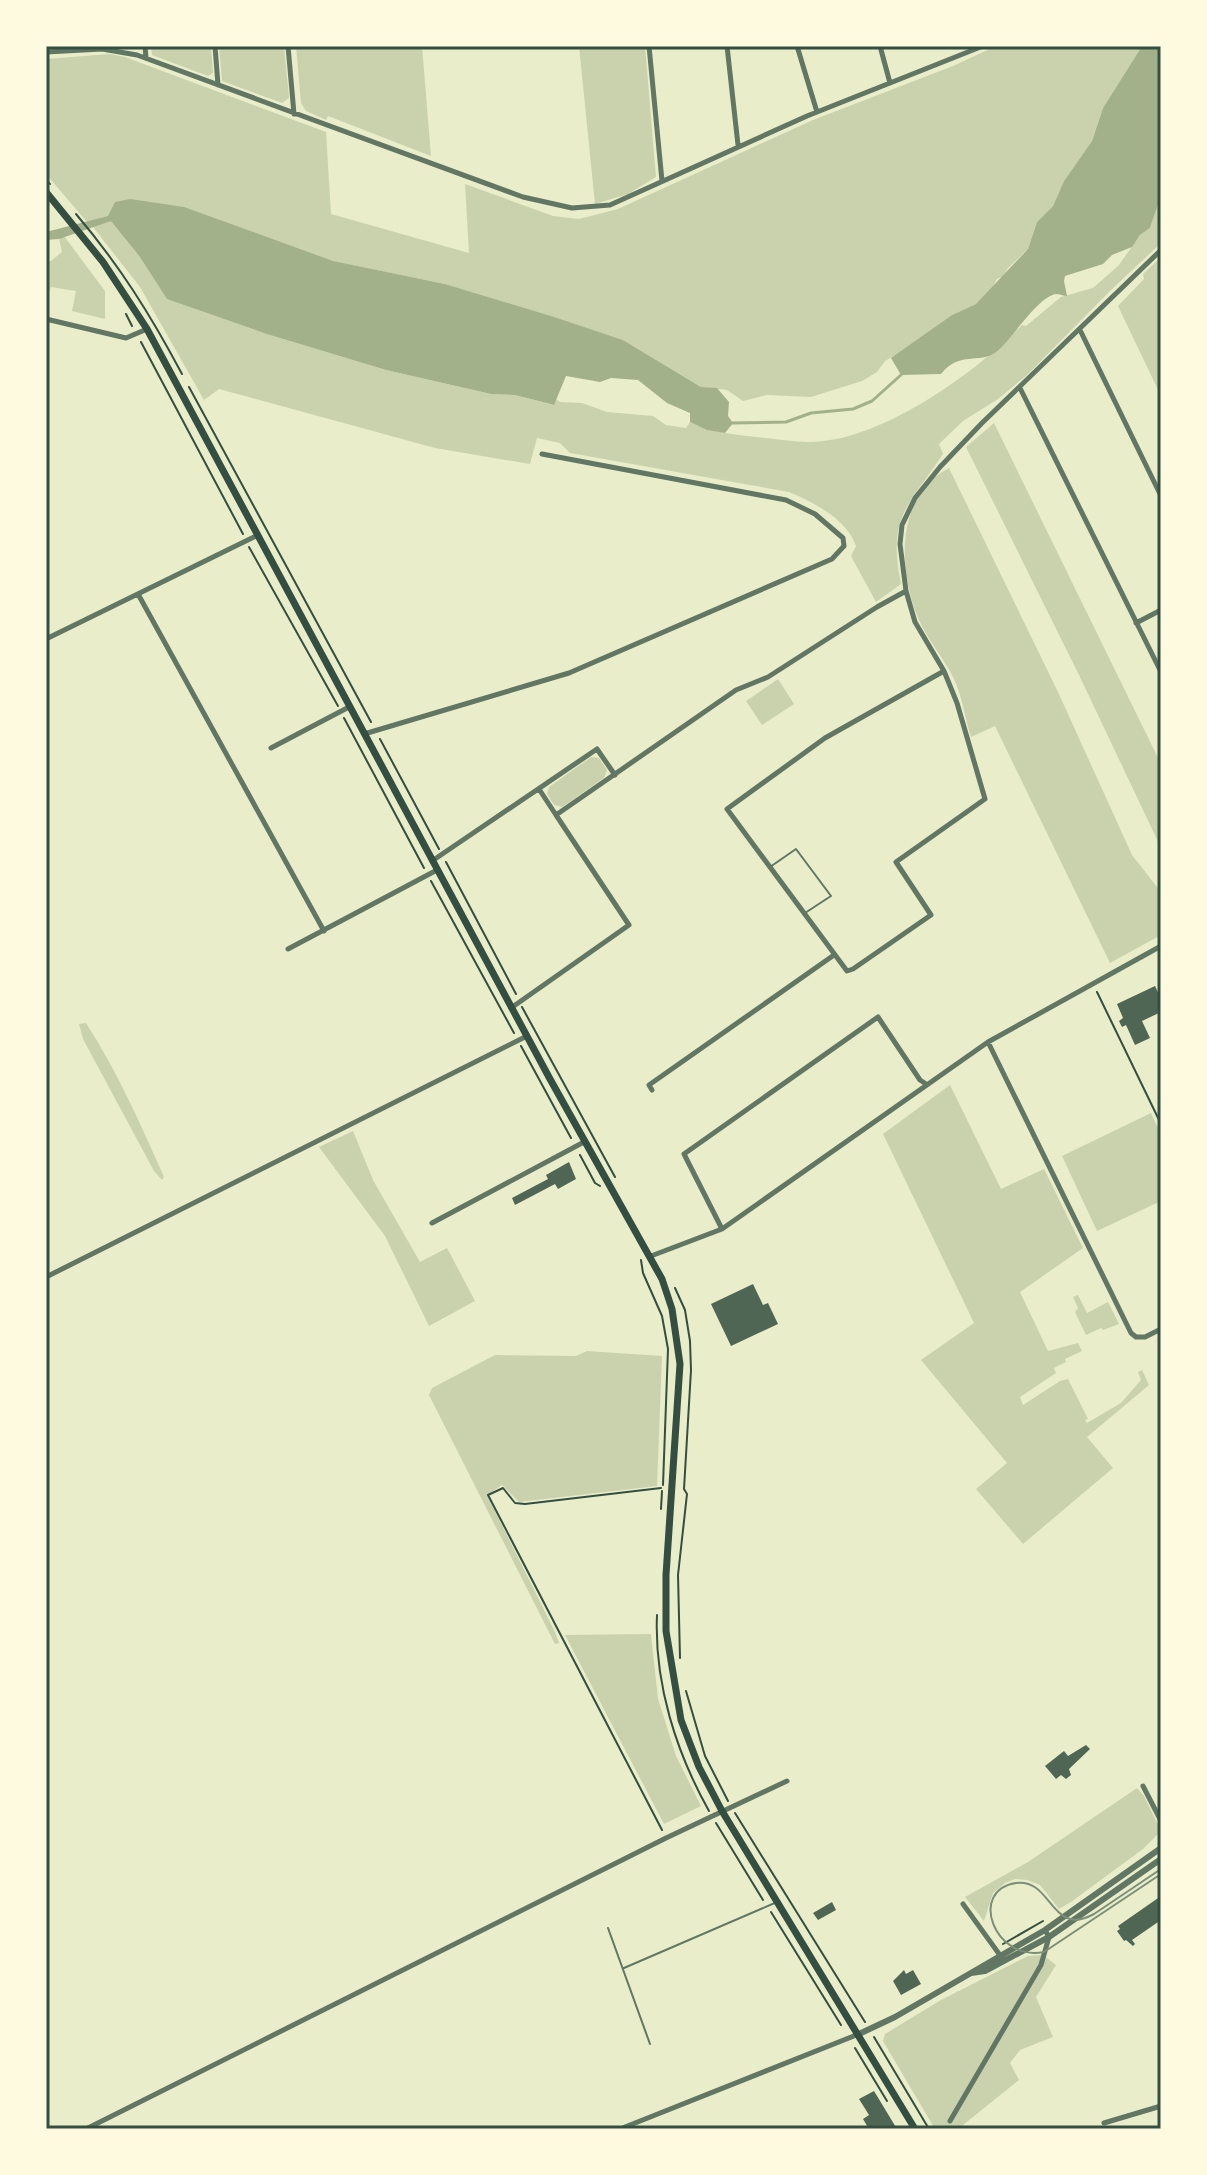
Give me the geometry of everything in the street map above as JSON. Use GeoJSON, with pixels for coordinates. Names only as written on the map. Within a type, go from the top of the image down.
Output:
{"type":"FeatureCollection","features":[{"type":"Feature","properties":{"kind":"main road"},"geometry":{"type":"LineString","coordinates":[[46,192],[89,243],[147,329],[511,1008],[651,1256],[672,1309],[680,1364],[667,1560],[666,1631],[681,1720],[699,1767],[722,1811],[915,2128]]}},
{"type":"Feature","properties":{"kind":"street"},"geometry":{"type":"LineString","coordinates":[[145,46],[146,58]]}},
{"type":"Feature","properties":{"kind":"street"},"geometry":{"type":"LineString","coordinates":[[215,46],[218,86]]}},
{"type":"Feature","properties":{"kind":"street"},"geometry":{"type":"LineString","coordinates":[[288,46],[294,114]]}},
{"type":"Feature","properties":{"kind":"street"},"geometry":{"type":"LineString","coordinates":[[649,46],[662,181]]}},
{"type":"Feature","properties":{"kind":"street"},"geometry":{"type":"LineString","coordinates":[[727,46],[738,145]]}},
{"type":"Feature","properties":{"kind":"street"},"geometry":{"type":"LineString","coordinates":[[797,46],[817,112]]}},
{"type":"Feature","properties":{"kind":"street"},"geometry":{"type":"LineString","coordinates":[[880,46],[890,83]]}},
{"type":"Feature","properties":{"kind":"street"},"geometry":{"type":"LineString","coordinates":[[46,52],[102,49],[146,58],[427,163],[559,207],[599,208],[738,145],[983,46]]}},
{"type":"Feature","properties":{"kind":"street"},"geometry":{"type":"LineString","coordinates":[[944,671],[825,738],[727,809],[834,955],[850,971],[931,915],[896,862],[985,799],[957,703],[944,671],[915,622],[906,591],[900,544],[902,525],[908,510],[940,467],[1161,250]]}},
{"type":"Feature","properties":{"kind":"street"},"geometry":{"type":"LineString","coordinates":[[46,319],[126,338],[147,329]]}},
{"type":"Feature","properties":{"kind":"street"},"geometry":{"type":"LineString","coordinates":[[1080,330],[1161,496]]}},
{"type":"Feature","properties":{"kind":"street"},"geometry":{"type":"LineString","coordinates":[[1020,388],[1161,672]]}},
{"type":"Feature","properties":{"kind":"street"},"geometry":{"type":"LineString","coordinates":[[364,734],[569,673],[832,559],[842,550],[843,538],[815,514],[786,500],[542,454]]}},
{"type":"Feature","properties":{"kind":"street"},"geometry":{"type":"LineString","coordinates":[[46,639],[256,536]]}},
{"type":"Feature","properties":{"kind":"street"},"geometry":{"type":"LineString","coordinates":[[556,815],[736,690],[768,677],[906,591]]}},
{"type":"Feature","properties":{"kind":"street"},"geometry":{"type":"LineString","coordinates":[[138,594],[324,931]]}},
{"type":"Feature","properties":{"kind":"street"},"geometry":{"type":"LineString","coordinates":[[1136,623],[1161,610]]}},
{"type":"Feature","properties":{"kind":"street"},"geometry":{"type":"LineString","coordinates":[[271,748],[349,707]]}},
{"type":"Feature","properties":{"kind":"street"},"geometry":{"type":"LineString","coordinates":[[432,861],[597,749],[615,775]]}},
{"type":"Feature","properties":{"kind":"street"},"geometry":{"type":"LineString","coordinates":[[511,1008],[629,925],[539,789]]}},
{"type":"Feature","properties":{"kind":"street"},"geometry":{"type":"LineString","coordinates":[[288,949],[437,870]]}},
{"type":"Feature","properties":{"kind":"street"},"geometry":{"type":"LineString","coordinates":[[651,1256],[722,1229],[988,1042],[1161,946]]}},
{"type":"Feature","properties":{"kind":"street"},"geometry":{"type":"LineString","coordinates":[[652,1090],[649,1085],[834,955]]}},
{"type":"Feature","properties":{"kind":"street"},"geometry":{"type":"LineString","coordinates":[[722,1229],[684,1154],[878,1017],[920,1080],[926,1084]]}},
{"type":"Feature","properties":{"kind":"street"},"geometry":{"type":"LineString","coordinates":[[46,1277],[527,1036]]}},
{"type":"Feature","properties":{"kind":"street"},"geometry":{"type":"LineString","coordinates":[[988,1042],[1131,1333],[1136,1337],[1145,1337],[1161,1329]]}},
{"type":"Feature","properties":{"kind":"street"},"geometry":{"type":"LineString","coordinates":[[432,1223],[584,1142]]}},
{"type":"Feature","properties":{"kind":"street"},"geometry":{"type":"LineString","coordinates":[[86,2129],[666,1838],[787,1781]]}},
{"type":"Feature","properties":{"kind":"street"},"geometry":{"type":"LineString","coordinates":[[1143,1786],[1161,1821]]}},
{"type":"Feature","properties":{"kind":"street"},"geometry":{"type":"LineString","coordinates":[[1003,1959],[1017,1956],[1161,1848]]}},
{"type":"Feature","properties":{"kind":"street"},"geometry":{"type":"LineString","coordinates":[[620,2129],[895,2017],[968,1974],[985,1971],[1161,1859]]}},
{"type":"Feature","properties":{"kind":"street"},"geometry":{"type":"LineString","coordinates":[[963,1904],[1003,1959]]}},
{"type":"Feature","properties":{"kind":"street"},"geometry":{"type":"LineString","coordinates":[[950,2121],[1041,1965],[1047,1934]]}},
{"type":"Feature","properties":{"kind":"street"},"geometry":{"type":"LineString","coordinates":[[1104,2123],[1161,2106]]}},
{"type":"Feature","properties":{"kind":"lane"},"geometry":{"type":"LineString","coordinates":[[769,868],[796,849],[831,896],[804,914]]}},
{"type":"Feature","properties":{"kind":"lane"},"geometry":{"type":"LineString","coordinates":[[624,1968],[778,1902]]}},
{"type":"Feature","properties":{"kind":"lane"},"geometry":{"type":"LineString","coordinates":[[608,1928],[650,2044]]}},
{"type":"Feature","properties":{"kind":"path"},"geometry":{"type":"LineString","coordinates":[[75,213],[101,244],[149,313],[368,716]]}},
{"type":"Feature","properties":{"kind":"path"},"geometry":{"type":"LineString","coordinates":[[143,345],[246,541]]}},
{"type":"Feature","properties":{"kind":"path"},"geometry":{"type":"LineString","coordinates":[[253,552],[334,700]]}},
{"type":"Feature","properties":{"kind":"path"},"geometry":{"type":"LineString","coordinates":[[346,721],[426,871]]}},
{"type":"Feature","properties":{"kind":"path"},"geometry":{"type":"LineString","coordinates":[[382,742],[435,842]]}},
{"type":"Feature","properties":{"kind":"path"},"geometry":{"type":"LineString","coordinates":[[446,862],[516,995]]}},
{"type":"Feature","properties":{"kind":"path"},"geometry":{"type":"LineString","coordinates":[[430,879],[518,1040]]}},
{"type":"Feature","properties":{"kind":"path"},"geometry":{"type":"LineString","coordinates":[[1091,984],[1161,1124]]}},
{"type":"Feature","properties":{"kind":"path"},"geometry":{"type":"LineString","coordinates":[[524,1010],[618,1182]]}},
{"type":"Feature","properties":{"kind":"path"},"geometry":{"type":"LineString","coordinates":[[525,1052],[569,1134]]}},
{"type":"Feature","properties":{"kind":"path"},"geometry":{"type":"LineString","coordinates":[[641,1260],[643,1273],[662,1316],[668,1349],[663,1489],[525,1504],[515,1503],[503,1488],[488,1495],[666,1838]]}},
{"type":"Feature","properties":{"kind":"path"},"geometry":{"type":"LineString","coordinates":[[680,1660],[678,1575],[687,1494],[682,1489]]}},
{"type":"Feature","properties":{"kind":"path"},"geometry":{"type":"LineString","coordinates":[[684,1684],[705,1756],[727,1800]]}},
{"type":"Feature","properties":{"kind":"path"},"geometry":{"type":"LineString","coordinates":[[736,1813],[866,2024]]}},
{"type":"Feature","properties":{"kind":"path"},"geometry":{"type":"LineString","coordinates":[[718,1826],[846,2032]]}},
{"type":"Feature","properties":{"kind":"path"},"geometry":{"type":"LineString","coordinates":[[877,2042],[929,2129]]}},
{"type":"Feature","properties":{"kind":"path"},"geometry":{"type":"LineString","coordinates":[[861,2058],[890,2105]]}},
{"type":"Feature","properties":{"kind":"shaded area"},"geometry":{"type":"Polygon","coordinates":[[[151,46],[211,46],[213,73],[208,76],[152,55],[151,46]]]}},
{"type":"Feature","properties":{"kind":"shaded area"},"geometry":{"type":"Polygon","coordinates":[[[219,46],[284,46],[289,98],[282,103],[222,81],[219,46]]]}},
{"type":"Feature","properties":{"kind":"shaded area"},"geometry":{"type":"Polygon","coordinates":[[[296,46],[422,46],[431,156],[328,116],[326,120],[306,111],[301,103],[296,46]]]}},
{"type":"Feature","properties":{"kind":"shaded area"},"geometry":{"type":"Polygon","coordinates":[[[579,46],[645,46],[656,177],[628,194],[595,204],[579,46]]]}},
{"type":"Feature","properties":{"kind":"shaded area"},"geometry":{"type":"Polygon","coordinates":[[[996,46],[1142,46],[1103,108],[1092,141],[1064,181],[1053,206],[1037,222],[1028,249],[1004,276],[997,279],[990,292],[885,361],[877,372],[862,381],[811,397],[767,395],[743,401],[727,390],[701,387],[623,340],[445,284],[109,216],[87,222],[46,174],[46,59],[109,54],[125,57],[326,132],[331,214],[469,253],[465,184],[553,216],[579,219],[618,209],[813,120],[953,66],[996,46]]]}},
{"type":"Feature","properties":{"kind":"shaded area"},"geometry":{"type":"Polygon","coordinates":[[[1142,46],[1161,46],[1161,196],[1150,228],[1140,235],[1132,247],[1112,255],[1103,264],[1065,276],[1067,296],[1056,294],[1041,303],[990,356],[955,362],[941,374],[901,375],[891,358],[952,315],[976,304],[1028,249],[1037,222],[1053,206],[1064,181],[1092,141],[1103,108],[1142,46]]]}},
{"type":"Feature","properties":{"kind":"shaded area"},"geometry":{"type":"Polygon","coordinates":[[[1161,196],[1161,243],[1027,375],[998,399],[963,421],[939,444],[943,454],[911,500],[899,526],[897,561],[901,584],[876,602],[851,556],[856,546],[845,527],[819,507],[789,492],[570,453],[560,443],[537,438],[530,464],[435,448],[219,389],[204,400],[140,287],[93,227],[111,220],[140,257],[270,335],[386,370],[553,405],[556,399],[582,403],[607,412],[653,416],[666,425],[686,428],[690,422],[730,434],[815,442],[850,436],[904,413],[958,380],[1022,325],[1026,326],[1061,297],[1093,288],[1119,265],[1140,235],[1150,228],[1161,196]]]}},
{"type":"Feature","properties":{"kind":"shaded area"},"geometry":{"type":"Polygon","coordinates":[[[130,199],[184,207],[333,261],[445,284],[623,340],[701,387],[717,388],[729,402],[728,416],[733,423],[725,433],[707,430],[690,422],[690,413],[667,403],[638,380],[611,378],[600,382],[566,376],[554,405],[386,370],[270,335],[167,299],[140,257],[111,221],[59,239],[46,240],[46,232],[108,216],[115,202],[130,199]]]}},
{"type":"Feature","properties":{"kind":"shaded area"},"geometry":{"type":"Polygon","coordinates":[[[64,236],[105,291],[105,319],[72,311],[76,291],[51,287],[46,304],[46,262],[62,252],[59,239],[64,236]]]}},
{"type":"Feature","properties":{"kind":"shaded area"},"geometry":{"type":"Polygon","coordinates":[[[1161,257],[1161,396],[1118,306],[1161,257]]]}},
{"type":"Feature","properties":{"kind":"shaded area"},"geometry":{"type":"Polygon","coordinates":[[[994,423],[1161,764],[1161,848],[966,447],[994,423]]]}},
{"type":"Feature","properties":{"kind":"shaded area"},"geometry":{"type":"Polygon","coordinates":[[[949,468],[1058,692],[1132,855],[1161,892],[1161,935],[1110,963],[995,726],[971,737],[956,684],[922,626],[911,599],[905,557],[910,515],[931,480],[949,468]]]}},
{"type":"Feature","properties":{"kind":"shaded area"},"geometry":{"type":"Polygon","coordinates":[[[778,679],[794,704],[762,725],[746,701],[778,679]]]}},
{"type":"Feature","properties":{"kind":"shaded area"},"geometry":{"type":"Polygon","coordinates":[[[591,757],[599,758],[607,770],[604,778],[562,807],[554,805],[547,794],[549,787],[591,757]]]}},
{"type":"Feature","properties":{"kind":"shaded area"},"geometry":{"type":"Polygon","coordinates":[[[86,1023],[128,1098],[164,1177],[162,1180],[154,1171],[83,1039],[79,1024],[86,1023]]]}},
{"type":"Feature","properties":{"kind":"shaded area"},"geometry":{"type":"Polygon","coordinates":[[[950,1085],[1001,1189],[1044,1169],[1083,1248],[1020,1292],[1048,1351],[1078,1343],[1082,1351],[1065,1359],[1066,1362],[1054,1368],[1056,1373],[1020,1397],[1023,1405],[1068,1379],[1088,1419],[1085,1420],[1087,1423],[1121,1403],[1141,1380],[1138,1372],[1142,1370],[1149,1385],[1087,1437],[1113,1468],[1023,1544],[976,1489],[1007,1463],[921,1360],[974,1323],[883,1134],[950,1085]]]}},
{"type":"Feature","properties":{"kind":"shaded area"},"geometry":{"type":"Polygon","coordinates":[[[1151,1113],[1161,1135],[1161,1201],[1097,1231],[1062,1156],[1151,1113]]]}},
{"type":"Feature","properties":{"kind":"shaded area"},"geometry":{"type":"Polygon","coordinates":[[[353,1131],[373,1180],[420,1262],[447,1248],[475,1301],[429,1326],[385,1236],[319,1147],[353,1131]]]}},
{"type":"Feature","properties":{"kind":"shaded area"},"geometry":{"type":"Polygon","coordinates":[[[1078,1295],[1087,1313],[1108,1302],[1119,1324],[1086,1335],[1075,1312],[1078,1308],[1073,1297],[1078,1295]]]}},
{"type":"Feature","properties":{"kind":"shaded area"},"geometry":{"type":"Polygon","coordinates":[[[587,1351],[662,1356],[657,1486],[519,1502],[502,1485],[487,1495],[555,1632],[559,1643],[555,1644],[429,1395],[432,1388],[495,1355],[576,1356],[587,1351]]]}},
{"type":"Feature","properties":{"kind":"shaded area"},"geometry":{"type":"Polygon","coordinates":[[[651,1634],[658,1699],[676,1756],[701,1806],[664,1824],[565,1635],[651,1634]]]}},
{"type":"Feature","properties":{"kind":"shaded area"},"geometry":{"type":"Polygon","coordinates":[[[1137,1788],[1161,1831],[1143,1849],[1071,1902],[1059,1909],[1040,1885],[1015,1879],[993,1893],[984,1921],[965,1897],[1028,1862],[1137,1788]]]}},
{"type":"Feature","properties":{"kind":"shaded area"},"geometry":{"type":"Polygon","coordinates":[[[1043,1955],[1056,1965],[1036,1997],[1053,2037],[1020,2050],[1010,2063],[1019,2080],[963,2125],[965,2129],[935,2129],[883,2041],[885,2034],[941,2000],[1028,1956],[1043,1955]]]}},
{"type":"Feature","properties":{"kind":"building"},"geometry":{"type":"Polygon","coordinates":[[[1155,986],[1161,999],[1161,1012],[1142,1021],[1150,1038],[1135,1045],[1126,1025],[1122,1027],[1119,1021],[1123,1018],[1117,1004],[1155,986]]]}},
{"type":"Feature","properties":{"kind":"building"},"geometry":{"type":"Polygon","coordinates":[[[569,1162],[576,1179],[558,1189],[555,1184],[515,1205],[512,1198],[548,1179],[546,1175],[569,1162]]]}},
{"type":"Feature","properties":{"kind":"building"},"geometry":{"type":"Polygon","coordinates":[[[753,1284],[763,1305],[768,1303],[778,1324],[731,1346],[711,1304],[753,1284]]]}},
{"type":"Feature","properties":{"kind":"building"},"geometry":{"type":"Polygon","coordinates":[[[1086,1745],[1090,1749],[1069,1769],[1071,1775],[1066,1779],[1061,1775],[1056,1779],[1045,1766],[1064,1751],[1068,1756],[1086,1745]]]}},
{"type":"Feature","properties":{"kind":"building"},"geometry":{"type":"Polygon","coordinates":[[[1161,1896],[1161,1920],[1132,1940],[1133,1946],[1124,1941],[1117,1931],[1120,1929],[1118,1926],[1161,1896]]]}},
{"type":"Feature","properties":{"kind":"building"},"geometry":{"type":"Polygon","coordinates":[[[832,1902],[836,1910],[818,1920],[813,1913],[832,1902]]]}},
{"type":"Feature","properties":{"kind":"building"},"geometry":{"type":"Polygon","coordinates":[[[904,1970],[906,1974],[913,1970],[921,1984],[901,1995],[893,1981],[904,1970]]]}},
{"type":"Feature","properties":{"kind":"building"},"geometry":{"type":"Polygon","coordinates":[[[874,2091],[897,2129],[869,2129],[863,2119],[869,2115],[859,2099],[874,2091]]]}},
{"type":"Feature","properties":{"kind":"waterway"},"geometry":{"type":"LineString","coordinates":[[732,423],[786,422],[811,413],[853,409],[872,401],[902,374]]}},
{"type":"Feature","properties":{"kind":"tram line"},"geometry":{"type":"LineString","coordinates":[[1161,1869],[1094,1914],[1080,1919],[1068,1919],[1038,1889],[1016,1883],[1001,1888],[993,1898],[993,1924],[1012,1946],[1026,1952],[1044,1952],[1161,1874]]}}]}
